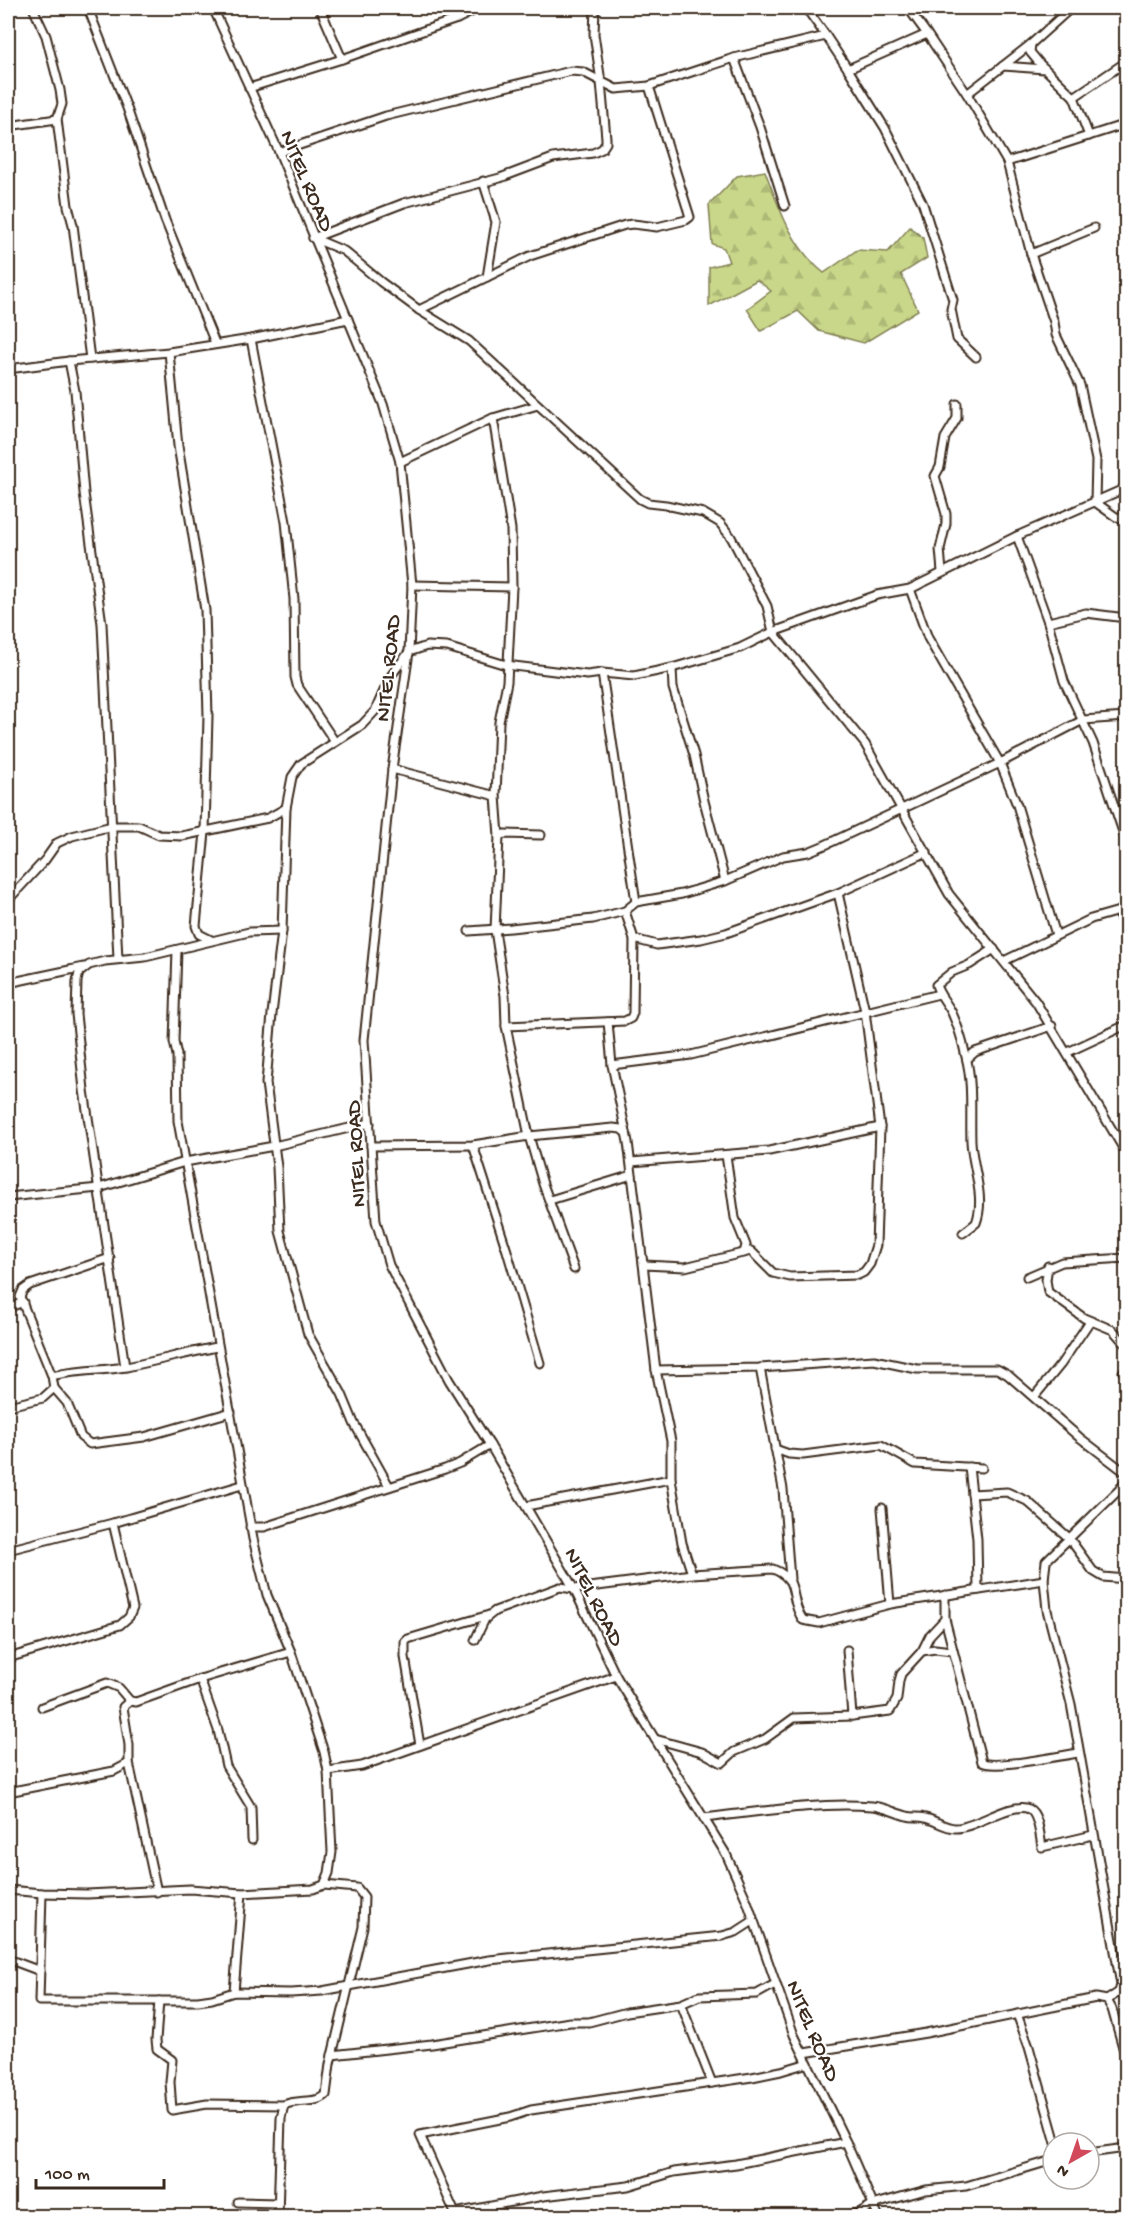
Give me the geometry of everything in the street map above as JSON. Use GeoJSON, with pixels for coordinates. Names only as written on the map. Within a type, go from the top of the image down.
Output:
{"type":"FeatureCollection","features":[{"type":"Feature","properties":{"kind":"street"},"geometry":{"type":"LineString","coordinates":[[33,8],[46,36],[60,90],[62,104],[57,119],[90,359]]}},
{"type":"Feature","properties":{"kind":"street"},"geometry":{"type":"LineString","coordinates":[[88,8],[127,108],[165,220],[214,343]]}},
{"type":"Feature","properties":{"kind":"street","name":"NITEL ROAD"},"geometry":{"type":"LineString","coordinates":[[213,8],[279,152],[348,319],[383,404],[400,462],[412,585],[409,652],[392,769],[364,1040],[376,1221],[389,1265],[449,1380],[574,1588],[616,1676],[726,1854],[794,2035],[846,2142],[878,2217]]}},
{"type":"Feature","properties":{"kind":"street"},"geometry":{"type":"LineString","coordinates":[[320,8],[342,59]]}},
{"type":"Feature","properties":{"kind":"street"},"geometry":{"type":"LineString","coordinates":[[455,8],[458,19]]}},
{"type":"Feature","properties":{"kind":"street"},"geometry":{"type":"LineString","coordinates":[[249,88],[458,19],[480,8]]}},
{"type":"Feature","properties":{"kind":"street"},"geometry":{"type":"LineString","coordinates":[[313,238],[404,203],[500,178],[553,158],[593,153],[602,149],[606,138],[602,82],[594,34],[595,8]]}},
{"type":"Feature","properties":{"kind":"street"},"geometry":{"type":"LineString","coordinates":[[806,8],[885,128],[923,204],[953,300],[951,309],[957,339],[976,357]]}},
{"type":"Feature","properties":{"kind":"street"},"geometry":{"type":"LineString","coordinates":[[911,8],[968,94],[1007,162],[1031,254],[1054,322],[1056,335],[1080,385],[1096,460],[1095,502]]}},
{"type":"Feature","properties":{"kind":"street"},"geometry":{"type":"LineString","coordinates":[[968,94],[1071,8]]}},
{"type":"Feature","properties":{"kind":"street"},"geometry":{"type":"LineString","coordinates":[[848,69],[927,34]]}},
{"type":"Feature","properties":{"kind":"street"},"geometry":{"type":"LineString","coordinates":[[279,152],[386,116],[571,71],[583,72],[616,89],[649,86],[734,58],[826,36]]}},
{"type":"Feature","properties":{"kind":"street"},"geometry":{"type":"LineString","coordinates":[[1030,44],[1030,52],[1074,97],[1089,136]]}},
{"type":"Feature","properties":{"kind":"street"},"geometry":{"type":"LineString","coordinates":[[734,58],[760,127],[785,206]]}},
{"type":"Feature","properties":{"kind":"street"},"geometry":{"type":"LineString","coordinates":[[1074,97],[1126,62]]}},
{"type":"Feature","properties":{"kind":"street"},"geometry":{"type":"LineString","coordinates":[[1003,66],[1045,69]]}},
{"type":"Feature","properties":{"kind":"street"},"geometry":{"type":"LineString","coordinates":[[419,310],[530,256],[625,225],[657,227],[690,217],[649,86]]}},
{"type":"Feature","properties":{"kind":"street"},"geometry":{"type":"LineString","coordinates":[[8,126],[57,119]]}},
{"type":"Feature","properties":{"kind":"street"},"geometry":{"type":"LineString","coordinates":[[1007,162],[1126,124]]}},
{"type":"Feature","properties":{"kind":"street"},"geometry":{"type":"LineString","coordinates":[[483,181],[496,222],[487,277]]}},
{"type":"Feature","properties":{"kind":"street"},"geometry":{"type":"LineString","coordinates":[[1031,254],[1094,228]]}},
{"type":"Feature","properties":{"kind":"street"},"geometry":{"type":"LineString","coordinates":[[313,238],[344,251],[419,310],[469,341],[640,499],[648,503],[702,513],[720,523],[731,537],[767,606],[772,632],[865,744],[949,894],[1036,1002],[1126,1150]]}},
{"type":"Feature","properties":{"kind":"street"},"geometry":{"type":"LineString","coordinates":[[8,369],[170,352],[214,343],[251,339],[348,319]]}},
{"type":"Feature","properties":{"kind":"street"},"geometry":{"type":"LineString","coordinates":[[251,339],[286,522],[294,599],[295,677],[297,685],[335,742]]}},
{"type":"Feature","properties":{"kind":"street"},"geometry":{"type":"LineString","coordinates":[[170,352],[178,446],[205,610],[208,716],[205,832],[196,926],[199,934],[211,940]]}},
{"type":"Feature","properties":{"kind":"street"},"geometry":{"type":"LineString","coordinates":[[69,361],[75,391],[84,493],[102,624],[118,959]]}},
{"type":"Feature","properties":{"kind":"street"},"geometry":{"type":"LineString","coordinates":[[942,572],[940,549],[946,514],[935,476],[940,467],[945,438],[957,418],[957,404]]}},
{"type":"Feature","properties":{"kind":"street"},"geometry":{"type":"LineString","coordinates":[[400,462],[493,418],[538,405]]}},
{"type":"Feature","properties":{"kind":"street"},"geometry":{"type":"LineString","coordinates":[[493,418],[511,529],[512,587],[506,665],[507,682],[499,722],[496,795],[499,836],[495,930],[505,996],[506,1026],[529,1136],[543,1184],[574,1269]]}},
{"type":"Feature","properties":{"kind":"street"},"geometry":{"type":"LineString","coordinates":[[389,1486],[308,1334],[280,1231],[274,1146],[266,1083],[282,931],[286,808],[292,777],[300,764],[362,725],[375,711],[390,677],[409,652],[436,645],[506,665],[587,675],[602,673],[634,676],[672,668],[740,648],[772,632],[877,595],[910,589],[1017,536],[1126,488]]}},
{"type":"Feature","properties":{"kind":"street"},"geometry":{"type":"LineString","coordinates":[[1095,502],[1116,517],[1126,518]]}},
{"type":"Feature","properties":{"kind":"street"},"geometry":{"type":"LineString","coordinates":[[1017,536],[1048,622],[1064,681],[1098,757],[1126,840]]}},
{"type":"Feature","properties":{"kind":"street"},"geometry":{"type":"LineString","coordinates":[[412,585],[512,587]]}},
{"type":"Feature","properties":{"kind":"street"},"geometry":{"type":"LineString","coordinates":[[910,589],[928,638],[1000,763],[1017,805],[1056,935]]}},
{"type":"Feature","properties":{"kind":"street"},"geometry":{"type":"LineString","coordinates":[[1048,622],[1086,613],[1126,618]]}},
{"type":"Feature","properties":{"kind":"street"},"geometry":{"type":"LineString","coordinates":[[672,668],[673,688],[694,755],[725,882]]}},
{"type":"Feature","properties":{"kind":"street"},"geometry":{"type":"LineString","coordinates":[[602,673],[636,902]]}},
{"type":"Feature","properties":{"kind":"street"},"geometry":{"type":"LineString","coordinates":[[469,931],[593,919],[625,911],[636,902],[682,894],[725,882],[783,856],[815,849],[1000,763],[1083,720],[1126,717]]}},
{"type":"Feature","properties":{"kind":"street"},"geometry":{"type":"LineString","coordinates":[[392,769],[496,795]]}},
{"type":"Feature","properties":{"kind":"street"},"geometry":{"type":"LineString","coordinates":[[8,900],[45,860],[57,843],[72,836],[112,826],[139,826],[159,835],[182,836],[268,818],[286,808]]}},
{"type":"Feature","properties":{"kind":"street"},"geometry":{"type":"LineString","coordinates":[[499,836],[504,834],[541,836]]}},
{"type":"Feature","properties":{"kind":"street"},"geometry":{"type":"LineString","coordinates":[[634,939],[657,945],[701,939],[771,918],[838,893],[927,852]]}},
{"type":"Feature","properties":{"kind":"street"},"geometry":{"type":"LineString","coordinates":[[644,1265],[685,1267],[751,1251],[773,1273],[790,1277],[858,1275],[864,1272],[870,1264],[876,1245],[880,1127],[865,1011],[838,893]]}},
{"type":"Feature","properties":{"kind":"street"},"geometry":{"type":"LineString","coordinates":[[1004,961],[1056,935],[1091,920],[1123,910],[1126,943]]}},
{"type":"Feature","properties":{"kind":"street"},"geometry":{"type":"LineString","coordinates":[[506,1026],[625,1022],[631,1018],[633,1013],[634,939],[625,911]]}},
{"type":"Feature","properties":{"kind":"street"},"geometry":{"type":"LineString","coordinates":[[8,983],[118,959],[177,950],[249,932],[282,931]]}},
{"type":"Feature","properties":{"kind":"street"},"geometry":{"type":"LineString","coordinates":[[177,950],[174,1042],[177,1055],[178,1121],[250,1527],[267,1594],[291,1652],[324,1752],[328,1772],[332,1852],[329,1874],[324,1885]]}},
{"type":"Feature","properties":{"kind":"street"},"geometry":{"type":"LineString","coordinates":[[963,1233],[976,1223],[979,1206],[971,1141],[967,1059],[953,1016],[936,985],[952,972],[994,950]]}},
{"type":"Feature","properties":{"kind":"street"},"geometry":{"type":"LineString","coordinates":[[89,965],[79,973],[76,1014],[84,1090],[125,1367]]}},
{"type":"Feature","properties":{"kind":"street"},"geometry":{"type":"LineString","coordinates":[[612,1065],[691,1055],[939,994]]}},
{"type":"Feature","properties":{"kind":"street"},"geometry":{"type":"LineString","coordinates":[[608,1022],[612,1065],[631,1162],[656,1370],[671,1441],[671,1479],[682,1543],[692,1574]]}},
{"type":"Feature","properties":{"kind":"street"},"geometry":{"type":"LineString","coordinates":[[1068,1052],[1126,1025]]}},
{"type":"Feature","properties":{"kind":"street"},"geometry":{"type":"LineString","coordinates":[[967,1059],[975,1052],[1052,1026]]}},
{"type":"Feature","properties":{"kind":"street"},"geometry":{"type":"LineString","coordinates":[[8,1197],[99,1188],[185,1162],[274,1146],[370,1123]]}},
{"type":"Feature","properties":{"kind":"street"},"geometry":{"type":"LineString","coordinates":[[631,1162],[769,1151],[880,1127]]}},
{"type":"Feature","properties":{"kind":"street"},"geometry":{"type":"LineString","coordinates":[[371,1146],[473,1145],[529,1136],[613,1128],[626,1132]]}},
{"type":"Feature","properties":{"kind":"street"},"geometry":{"type":"LineString","coordinates":[[473,1145],[540,1363]]}},
{"type":"Feature","properties":{"kind":"street"},"geometry":{"type":"LineString","coordinates":[[726,1155],[735,1218],[746,1245],[744,1253]]}},
{"type":"Feature","properties":{"kind":"street"},"geometry":{"type":"LineString","coordinates":[[550,1200],[632,1175]]}},
{"type":"Feature","properties":{"kind":"street"},"geometry":{"type":"LineString","coordinates":[[110,1258],[30,1285],[23,1290],[20,1297],[52,1376],[54,1388],[68,1403],[81,1437],[90,1443],[144,1437],[231,1412]]}},
{"type":"Feature","properties":{"kind":"street"},"geometry":{"type":"LineString","coordinates":[[1027,1277],[1048,1266],[1081,1260],[1126,1258]]}},
{"type":"Feature","properties":{"kind":"street"},"geometry":{"type":"LineString","coordinates":[[1048,1266],[1046,1280],[1048,1292],[1090,1321],[1113,1330],[1126,1345]]}},
{"type":"Feature","properties":{"kind":"street"},"geometry":{"type":"LineString","coordinates":[[8,1308],[23,1302]]}},
{"type":"Feature","properties":{"kind":"street"},"geometry":{"type":"LineString","coordinates":[[1034,1397],[1061,1364],[1090,1321]]}},
{"type":"Feature","properties":{"kind":"street"},"geometry":{"type":"LineString","coordinates":[[52,1376],[125,1367],[217,1347]]}},
{"type":"Feature","properties":{"kind":"street"},"geometry":{"type":"LineString","coordinates":[[656,1370],[760,1368],[874,1360],[928,1370],[997,1369],[1008,1375],[1079,1437],[1126,1473]]}},
{"type":"Feature","properties":{"kind":"street"},"geometry":{"type":"LineString","coordinates":[[760,1368],[783,1489],[790,1579],[796,1610],[803,1620],[819,1623],[890,1604],[1044,1580]]}},
{"type":"Feature","properties":{"kind":"street"},"geometry":{"type":"LineString","coordinates":[[8,1406],[43,1398],[54,1388]]}},
{"type":"Feature","properties":{"kind":"street"},"geometry":{"type":"LineString","coordinates":[[250,1527],[264,1527],[395,1485],[459,1463],[490,1445]]}},
{"type":"Feature","properties":{"kind":"street"},"geometry":{"type":"LineString","coordinates":[[775,1449],[789,1454],[802,1455],[881,1445],[915,1464],[982,1468]]}},
{"type":"Feature","properties":{"kind":"street"},"geometry":{"type":"LineString","coordinates":[[969,1467],[977,1539],[978,1590]]}},
{"type":"Feature","properties":{"kind":"street"},"geometry":{"type":"LineString","coordinates":[[526,1506],[671,1479]]}},
{"type":"Feature","properties":{"kind":"street"},"geometry":{"type":"LineString","coordinates":[[804,2053],[827,2051],[1096,1998],[1107,2000],[1119,1992],[1121,1985],[1071,1704],[1047,1610],[1044,1580],[1046,1561],[1119,1490],[1126,1480]]}},
{"type":"Feature","properties":{"kind":"street"},"geometry":{"type":"LineString","coordinates":[[8,1550],[113,1523],[242,1485]]}},
{"type":"Feature","properties":{"kind":"street"},"geometry":{"type":"LineString","coordinates":[[972,1494],[1007,1492],[1027,1502],[1069,1538],[1093,1570],[1103,1577],[1126,1579]]}},
{"type":"Feature","properties":{"kind":"street"},"geometry":{"type":"LineString","coordinates":[[882,1508],[890,1604]]}},
{"type":"Feature","properties":{"kind":"street"},"geometry":{"type":"LineString","coordinates":[[8,1658],[120,1624],[129,1617],[133,1608],[113,1523]]}},
{"type":"Feature","properties":{"kind":"street"},"geometry":{"type":"LineString","coordinates":[[253,1539],[264,1527]]}},
{"type":"Feature","properties":{"kind":"street"},"geometry":{"type":"LineString","coordinates":[[420,1745],[405,1657],[405,1642],[408,1639],[489,1615],[560,1587],[574,1588],[692,1574],[773,1569],[790,1579]]}},
{"type":"Feature","properties":{"kind":"street"},"geometry":{"type":"LineString","coordinates":[[945,1595],[945,1619],[952,1651],[979,1755],[985,1765],[1079,1753]]}},
{"type":"Feature","properties":{"kind":"street"},"geometry":{"type":"LineString","coordinates":[[475,1640],[489,1615]]}},
{"type":"Feature","properties":{"kind":"street"},"geometry":{"type":"LineString","coordinates":[[655,1739],[702,1752],[723,1763],[734,1752],[765,1739],[794,1718],[852,1716],[890,1711],[897,1699],[901,1674],[922,1651],[930,1635],[945,1619]]}},
{"type":"Feature","properties":{"kind":"street"},"geometry":{"type":"LineString","coordinates":[[922,1651],[935,1649],[952,1651]]}},
{"type":"Feature","properties":{"kind":"street"},"geometry":{"type":"LineString","coordinates":[[847,1650],[852,1716]]}},
{"type":"Feature","properties":{"kind":"street"},"geometry":{"type":"LineString","coordinates":[[42,1707],[107,1683],[119,1688],[130,1701],[136,1702],[200,1679],[291,1652]]}},
{"type":"Feature","properties":{"kind":"street"},"geometry":{"type":"LineString","coordinates":[[328,1772],[363,1766],[616,1676]]}},
{"type":"Feature","properties":{"kind":"street"},"geometry":{"type":"LineString","coordinates":[[200,1679],[218,1730],[226,1766],[251,1807],[252,1840]]}},
{"type":"Feature","properties":{"kind":"street"},"geometry":{"type":"LineString","coordinates":[[130,1701],[123,1707],[129,1745],[129,1763],[158,1892]]}},
{"type":"Feature","properties":{"kind":"street"},"geometry":{"type":"LineString","coordinates":[[8,1792],[114,1771],[129,1763]]}},
{"type":"Feature","properties":{"kind":"street"},"geometry":{"type":"LineString","coordinates":[[704,1818],[821,1806],[872,1806],[907,1816],[924,1817],[954,1828],[966,1827],[982,1819],[1019,1808],[1029,1809],[1035,1814],[1042,1847],[1094,1835]]}},
{"type":"Feature","properties":{"kind":"street"},"geometry":{"type":"LineString","coordinates":[[8,1890],[42,1893],[158,1892],[190,1889],[242,1893],[314,1889],[324,1885],[357,1888],[364,1897],[363,1928],[332,2055],[326,2095],[317,2100],[284,2105],[207,2104],[172,2110],[170,2082],[172,2060],[158,2049],[156,2040],[159,2001]]}},
{"type":"Feature","properties":{"kind":"street"},"geometry":{"type":"LineString","coordinates":[[42,1893],[39,2001],[198,2001],[234,1992],[322,1991],[489,1960],[729,1935],[753,1921]]}},
{"type":"Feature","properties":{"kind":"street"},"geometry":{"type":"LineString","coordinates":[[234,1992],[242,1893]]}},
{"type":"Feature","properties":{"kind":"street"},"geometry":{"type":"LineString","coordinates":[[8,1959],[40,1971]]}},
{"type":"Feature","properties":{"kind":"street"},"geometry":{"type":"LineString","coordinates":[[332,2055],[432,2044],[570,2022],[590,2022],[627,2012],[681,2004],[699,1996],[757,1994],[775,1984]]}},
{"type":"Feature","properties":{"kind":"street"},"geometry":{"type":"LineString","coordinates":[[1107,2000],[1112,2009],[1126,2058]]}},
{"type":"Feature","properties":{"kind":"street"},"geometry":{"type":"LineString","coordinates":[[681,2004],[712,2083]]}},
{"type":"Feature","properties":{"kind":"street"},"geometry":{"type":"LineString","coordinates":[[1017,2014],[1029,2047],[1053,2131]]}},
{"type":"Feature","properties":{"kind":"street"},"geometry":{"type":"LineString","coordinates":[[808,2063],[782,2071],[712,2083],[531,2110],[510,2117],[420,2135],[455,2213],[543,2196],[628,2186],[674,2172],[736,2164],[846,2142]]}},
{"type":"Feature","properties":{"kind":"street"},"geometry":{"type":"LineString","coordinates":[[278,2217],[281,2118],[284,2105]]}},
{"type":"Feature","properties":{"kind":"street"},"geometry":{"type":"LineString","coordinates":[[1101,2151],[1126,2148]]}},
{"type":"Feature","properties":{"kind":"street"},"geometry":{"type":"LineString","coordinates":[[844,2217],[859,2213],[872,2205],[926,2190],[966,2186],[1041,2164]]}},
{"type":"Feature","properties":{"kind":"street"},"geometry":{"type":"LineString","coordinates":[[238,2202],[278,2203]]}},
{"type":"Feature","properties":{"kind":"street"},"geometry":{"type":"LineString","coordinates":[[1114,2217],[1126,2216]]}},
{"type":"Feature","properties":{"kind":"green space"},"geometry":{"type":"Polygon","coordinates":[[[765,171],[781,213],[795,239],[803,252],[824,273],[857,250],[888,252],[910,227],[923,238],[927,258],[901,274],[918,310],[864,343],[819,331],[798,311],[761,331],[747,309],[771,291],[757,280],[709,306],[709,267],[729,262],[724,248],[712,244],[709,205],[737,176],[765,171]]]}}]}
